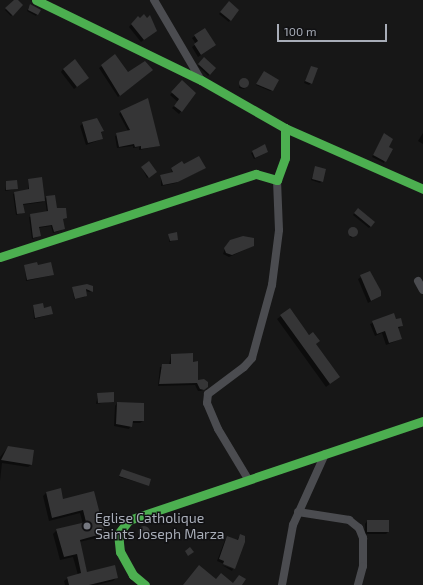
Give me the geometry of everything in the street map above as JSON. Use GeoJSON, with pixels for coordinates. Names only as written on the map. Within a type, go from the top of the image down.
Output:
{"type":"FeatureCollection","features":[{"type":"Feature","properties":{"kind":"street"},"geometry":{"type":"LineString","coordinates":[[36,0],[200,80],[285,128],[423,189]]}},
{"type":"Feature","properties":{"kind":"street"},"geometry":{"type":"LineString","coordinates":[[154,0],[200,80]]}},
{"type":"Feature","properties":{"kind":"street"},"geometry":{"type":"LineString","coordinates":[[248,479],[218,429],[206,403],[208,394],[244,368],[252,358],[272,285],[279,230],[277,180],[285,158],[285,128]]}},
{"type":"Feature","properties":{"kind":"street"},"geometry":{"type":"LineString","coordinates":[[0,257],[256,174],[277,180]]}},
{"type":"Feature","properties":{"kind":"street"},"geometry":{"type":"LineString","coordinates":[[418,281],[423,290]]}},
{"type":"Feature","properties":{"kind":"street"},"geometry":{"type":"LineString","coordinates":[[145,585],[133,575],[120,552],[118,534],[129,520],[423,421]]}},
{"type":"Feature","properties":{"kind":"street"},"geometry":{"type":"LineString","coordinates":[[282,585],[298,512],[325,454]]}},
{"type":"Feature","properties":{"kind":"street"},"geometry":{"type":"LineString","coordinates":[[298,512],[349,520],[359,528],[363,538],[363,566],[358,585]]}},
{"type":"Feature","properties":{"kind":"building"},"geometry":{"type":"Polygon","coordinates":[[[14,0],[18,0],[23,5],[13,16],[5,8],[14,0]]]}},
{"type":"Feature","properties":{"kind":"building"},"geometry":{"type":"Polygon","coordinates":[[[229,1],[239,10],[231,21],[220,12],[229,1]]]}},
{"type":"Feature","properties":{"kind":"building"},"geometry":{"type":"Polygon","coordinates":[[[30,4],[41,10],[38,15],[28,10],[30,4]]]}},
{"type":"Feature","properties":{"kind":"building"},"geometry":{"type":"Polygon","coordinates":[[[144,14],[147,18],[150,15],[157,31],[144,40],[131,24],[138,16],[140,18],[144,14]]]}},
{"type":"Feature","properties":{"kind":"building"},"geometry":{"type":"Polygon","coordinates":[[[205,28],[216,45],[201,55],[194,44],[198,41],[194,35],[205,28]]]}},
{"type":"Feature","properties":{"kind":"building"},"geometry":{"type":"Polygon","coordinates":[[[115,54],[128,72],[145,61],[153,70],[120,96],[101,65],[115,54]]]}},
{"type":"Feature","properties":{"kind":"building"},"geometry":{"type":"Polygon","coordinates":[[[204,57],[216,68],[210,75],[198,64],[204,57]]]}},
{"type":"Feature","properties":{"kind":"building"},"geometry":{"type":"Polygon","coordinates":[[[75,59],[89,78],[77,87],[63,69],[75,59]]]}},
{"type":"Feature","properties":{"kind":"building"},"geometry":{"type":"Polygon","coordinates":[[[311,66],[318,68],[312,84],[305,81],[311,66]]]}},
{"type":"Feature","properties":{"kind":"building"},"geometry":{"type":"Polygon","coordinates":[[[264,71],[279,80],[273,91],[256,84],[264,71]]]}},
{"type":"Feature","properties":{"kind":"building"},"geometry":{"type":"Polygon","coordinates":[[[242,78],[246,78],[248,79],[248,87],[242,88],[239,85],[239,81],[242,78]]]}},
{"type":"Feature","properties":{"kind":"building"},"geometry":{"type":"Polygon","coordinates":[[[182,80],[196,93],[182,112],[174,106],[179,99],[171,92],[182,80]]]}},
{"type":"Feature","properties":{"kind":"building"},"geometry":{"type":"Polygon","coordinates":[[[148,98],[160,146],[141,149],[141,146],[135,147],[134,144],[119,147],[116,133],[130,130],[120,111],[148,98]]]}},
{"type":"Feature","properties":{"kind":"building"},"geometry":{"type":"Polygon","coordinates":[[[97,118],[104,131],[101,132],[103,139],[88,143],[82,122],[97,118]]]}},
{"type":"Feature","properties":{"kind":"building"},"geometry":{"type":"Polygon","coordinates":[[[384,133],[393,139],[389,147],[393,149],[386,162],[373,155],[384,133]]]}},
{"type":"Feature","properties":{"kind":"building"},"geometry":{"type":"Polygon","coordinates":[[[265,144],[268,152],[255,158],[252,151],[265,144]]]}},
{"type":"Feature","properties":{"kind":"building"},"geometry":{"type":"Polygon","coordinates":[[[199,156],[206,168],[178,182],[163,185],[160,175],[173,172],[171,168],[182,161],[184,164],[199,156]]]}},
{"type":"Feature","properties":{"kind":"building"},"geometry":{"type":"Polygon","coordinates":[[[149,161],[157,172],[149,178],[141,167],[149,161]]]}},
{"type":"Feature","properties":{"kind":"building"},"geometry":{"type":"Polygon","coordinates":[[[315,166],[326,169],[323,182],[312,179],[315,166]]]}},
{"type":"Feature","properties":{"kind":"building"},"geometry":{"type":"Polygon","coordinates":[[[42,177],[45,201],[23,204],[25,213],[17,214],[14,192],[29,189],[28,179],[42,177]]]}},
{"type":"Feature","properties":{"kind":"building"},"geometry":{"type":"Polygon","coordinates":[[[17,180],[18,189],[6,190],[6,181],[17,180]]]}},
{"type":"Feature","properties":{"kind":"building"},"geometry":{"type":"Polygon","coordinates":[[[55,195],[57,208],[66,208],[67,218],[63,219],[65,229],[54,232],[52,225],[39,227],[41,236],[33,238],[30,214],[48,211],[46,196],[55,195]]]}},
{"type":"Feature","properties":{"kind":"building"},"geometry":{"type":"Polygon","coordinates":[[[358,208],[375,222],[371,227],[354,213],[358,208]]]}},
{"type":"Feature","properties":{"kind":"building"},"geometry":{"type":"Polygon","coordinates":[[[351,227],[355,227],[357,228],[357,236],[351,237],[348,234],[348,230],[351,227]]]}},
{"type":"Feature","properties":{"kind":"building"},"geometry":{"type":"Polygon","coordinates":[[[177,232],[178,240],[170,241],[168,234],[177,232]]]}},
{"type":"Feature","properties":{"kind":"building"},"geometry":{"type":"Polygon","coordinates":[[[243,236],[254,238],[254,246],[232,255],[226,253],[224,248],[230,240],[243,236]]]}},
{"type":"Feature","properties":{"kind":"building"},"geometry":{"type":"Polygon","coordinates":[[[37,262],[38,265],[51,262],[54,275],[27,280],[24,265],[37,262]]]}},
{"type":"Feature","properties":{"kind":"building"},"geometry":{"type":"Polygon","coordinates":[[[370,271],[381,291],[381,296],[371,301],[360,275],[370,271]]]}},
{"type":"Feature","properties":{"kind":"building"},"geometry":{"type":"Polygon","coordinates":[[[87,284],[93,286],[93,292],[86,289],[87,296],[75,299],[72,287],[87,284]]]}},
{"type":"Feature","properties":{"kind":"building"},"geometry":{"type":"Polygon","coordinates":[[[43,303],[44,308],[51,306],[53,314],[35,318],[33,305],[43,303]]]}},
{"type":"Feature","properties":{"kind":"building"},"geometry":{"type":"Polygon","coordinates":[[[290,308],[309,335],[313,332],[320,341],[316,344],[340,377],[330,384],[280,315],[290,308]]]}},
{"type":"Feature","properties":{"kind":"building"},"geometry":{"type":"Polygon","coordinates":[[[394,313],[396,319],[401,318],[403,326],[398,327],[402,339],[389,343],[385,331],[377,334],[372,321],[394,313]]]}},
{"type":"Feature","properties":{"kind":"building"},"geometry":{"type":"Polygon","coordinates":[[[193,353],[193,362],[198,361],[198,380],[204,379],[208,382],[208,387],[204,390],[200,389],[197,383],[159,384],[162,364],[171,364],[171,354],[193,353]]]}},
{"type":"Feature","properties":{"kind":"building"},"geometry":{"type":"Polygon","coordinates":[[[114,392],[114,402],[98,403],[97,393],[114,392]]]}},
{"type":"Feature","properties":{"kind":"building"},"geometry":{"type":"Polygon","coordinates":[[[117,402],[144,403],[144,421],[133,421],[132,427],[116,424],[117,402]]]}},
{"type":"Feature","properties":{"kind":"building"},"geometry":{"type":"Polygon","coordinates":[[[8,446],[34,450],[32,465],[1,460],[8,446]]]}},
{"type":"Feature","properties":{"kind":"building"},"geometry":{"type":"Polygon","coordinates":[[[122,469],[151,479],[149,486],[119,476],[122,469]]]}},
{"type":"Feature","properties":{"kind":"building","name":"Eglise Catholique Saints Joseph Marza"},"geometry":{"type":"Polygon","coordinates":[[[61,488],[63,499],[94,491],[105,533],[80,540],[87,572],[115,565],[118,578],[89,585],[69,585],[67,577],[81,573],[77,554],[64,557],[56,529],[86,522],[83,510],[52,518],[46,492],[61,488]]]}},
{"type":"Feature","properties":{"kind":"building"},"geometry":{"type":"Polygon","coordinates":[[[367,520],[389,520],[389,532],[367,532],[367,520]]]}},
{"type":"Feature","properties":{"kind":"building"},"geometry":{"type":"Polygon","coordinates":[[[142,526],[146,526],[150,532],[146,538],[142,538],[138,534],[138,530],[142,526]]]}},
{"type":"Feature","properties":{"kind":"building"},"geometry":{"type":"Polygon","coordinates":[[[240,534],[245,536],[245,542],[235,569],[223,564],[224,561],[219,559],[227,536],[238,540],[240,534]]]}},
{"type":"Feature","properties":{"kind":"building"},"geometry":{"type":"Polygon","coordinates":[[[190,547],[194,552],[188,556],[185,551],[190,547]]]}},
{"type":"Feature","properties":{"kind":"building"},"geometry":{"type":"Polygon","coordinates":[[[199,565],[216,579],[221,573],[233,583],[239,575],[246,579],[242,585],[183,585],[199,565]]]}},
{"type":"Feature","properties":{"kind":"traffic: fast"},"geometry":{"type":"LineString","coordinates":[[36,0],[201,80],[285,128],[423,189]]}},
{"type":"Feature","properties":{"kind":"traffic: fast"},"geometry":{"type":"LineString","coordinates":[[0,257],[256,174],[277,180],[285,158],[285,128]]}},
{"type":"Feature","properties":{"kind":"traffic: fast"},"geometry":{"type":"LineString","coordinates":[[145,585],[133,575],[120,552],[118,534],[129,520],[423,421]]}},
{"type":"Feature","properties":{"kind":"place","name":"Eglise Catholique Saints Joseph Marza"},"geometry":{"type":"Point","coordinates":[87,526]}}]}
